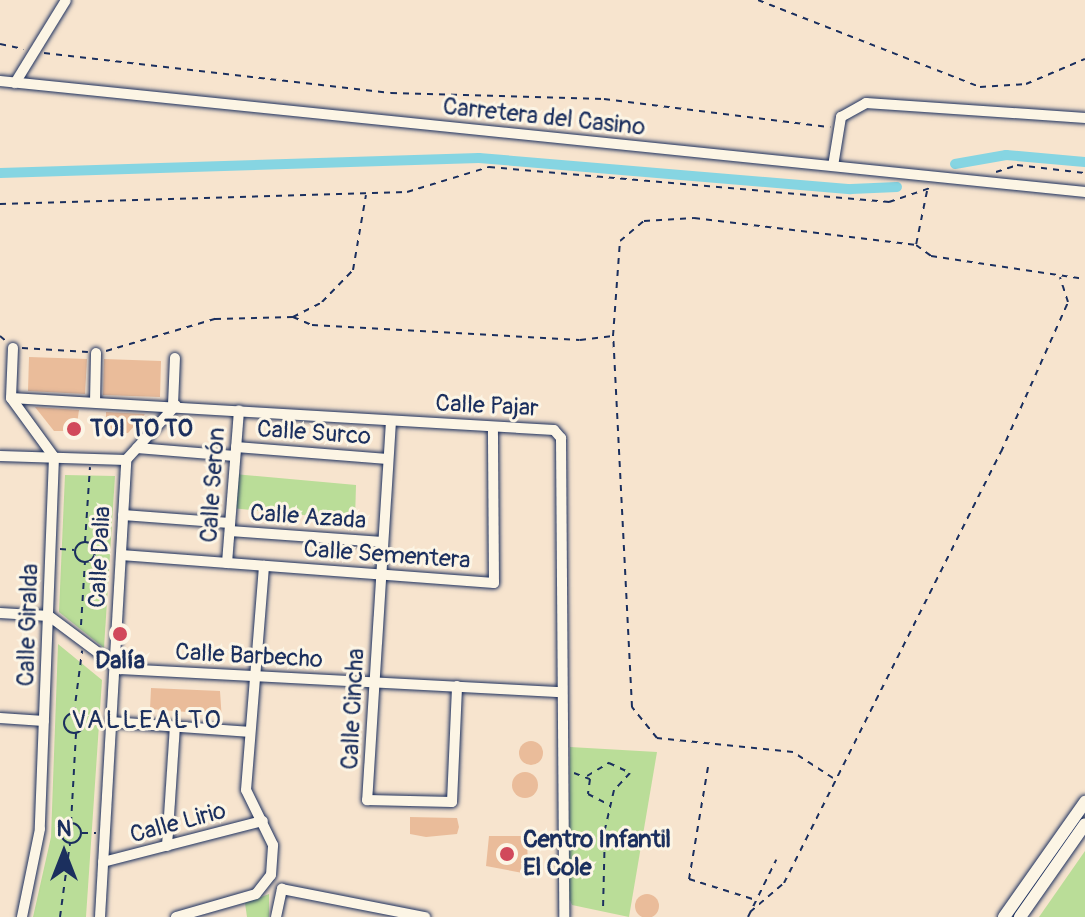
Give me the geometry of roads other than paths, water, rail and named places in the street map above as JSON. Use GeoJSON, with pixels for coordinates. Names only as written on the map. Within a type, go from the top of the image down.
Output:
{"type":"FeatureCollection","features":[{"type":"Feature","properties":{"kind":"main road"},"geometry":{"type":"LineString","coordinates":[[1004,917],[1085,802]]}},
{"type":"Feature","properties":{"kind":"main road"},"geometry":{"type":"LineString","coordinates":[[1020,917],[1085,824]]}},
{"type":"Feature","properties":{"kind":"street"},"geometry":{"type":"LineString","coordinates":[[15,83],[31,52],[66,0]]}},
{"type":"Feature","properties":{"kind":"street","name":"Carretera del Casino"},"geometry":{"type":"LineString","coordinates":[[0,81],[1085,192]]}},
{"type":"Feature","properties":{"kind":"street"},"geometry":{"type":"LineString","coordinates":[[833,166],[841,117],[866,103],[1085,118]]}},
{"type":"Feature","properties":{"kind":"street"},"geometry":{"type":"LineString","coordinates":[[13,348],[11,398],[54,457]]}},
{"type":"Feature","properties":{"kind":"street"},"geometry":{"type":"LineString","coordinates":[[95,402],[96,353]]}},
{"type":"Feature","properties":{"kind":"street"},"geometry":{"type":"LineString","coordinates":[[0,456],[126,460],[175,405],[175,358]]}},
{"type":"Feature","properties":{"kind":"street","name":"Calle Pajar"},"geometry":{"type":"LineString","coordinates":[[11,398],[175,405],[554,430],[561,438],[564,917]]}},
{"type":"Feature","properties":{"kind":"street","name":"Calle Serón"},"geometry":{"type":"LineString","coordinates":[[227,563],[239,410]]}},
{"type":"Feature","properties":{"kind":"street","name":"Calle Cincha"},"geometry":{"type":"LineString","coordinates":[[391,421],[367,800],[452,802],[457,686]]}},
{"type":"Feature","properties":{"kind":"street","name":"Calle Sementera"},"geometry":{"type":"LineString","coordinates":[[121,554],[494,583],[493,427]]}},
{"type":"Feature","properties":{"kind":"street","name":"Calle Surco"},"geometry":{"type":"LineString","coordinates":[[137,448],[388,459]]}},
{"type":"Feature","properties":{"kind":"street","name":"Calle Giralda"},"geometry":{"type":"LineString","coordinates":[[22,917],[40,829],[54,457]]}},
{"type":"Feature","properties":{"kind":"street","name":"Calle Dalia"},"geometry":{"type":"LineString","coordinates":[[112,722],[126,460]]}},
{"type":"Feature","properties":{"kind":"street","name":"Calle Azada"},"geometry":{"type":"LineString","coordinates":[[123,515],[383,542]]}},
{"type":"Feature","properties":{"kind":"street"},"geometry":{"type":"LineString","coordinates":[[176,917],[256,894],[275,858],[263,821],[246,790],[264,566]]}},
{"type":"Feature","properties":{"kind":"street"},"geometry":{"type":"LineString","coordinates":[[0,613],[49,616],[114,661]]}},
{"type":"Feature","properties":{"kind":"street","name":"Calle Barbecho"},"geometry":{"type":"LineString","coordinates":[[114,661],[255,678],[374,681],[561,692]]}},
{"type":"Feature","properties":{"kind":"street"},"geometry":{"type":"LineString","coordinates":[[0,718],[44,721]]}},
{"type":"Feature","properties":{"kind":"street"},"geometry":{"type":"LineString","coordinates":[[100,917],[112,722],[250,732]]}},
{"type":"Feature","properties":{"kind":"street"},"geometry":{"type":"LineString","coordinates":[[167,846],[175,726]]}},
{"type":"Feature","properties":{"kind":"street","name":"Calle Lirio"},"geometry":{"type":"LineString","coordinates":[[103,862],[263,821]]}},
{"type":"Feature","properties":{"kind":"street"},"geometry":{"type":"LineString","coordinates":[[276,917],[282,889],[372,912],[425,917]]}},
{"type":"Feature","properties":{"kind":"waterway"},"geometry":{"type":"LineString","coordinates":[[955,164],[1006,155],[1085,162]]}},
{"type":"Feature","properties":{"kind":"waterway"},"geometry":{"type":"LineString","coordinates":[[0,173],[479,158],[851,189],[897,187]]}},
{"type":"Feature","properties":{"kind":"place","name":"TOI TO TO"},"geometry":{"type":"Point","coordinates":[74,429]}},
{"type":"Feature","properties":{"kind":"place","name":"Dalía"},"geometry":{"type":"Point","coordinates":[120,634]}},
{"type":"Feature","properties":{"kind":"place","name":"Centro Infantil El Cole"},"geometry":{"type":"Point","coordinates":[507,854]}},
{"type":"Feature","properties":{"kind":"district","name":"VALLEALTO"},"geometry":{"type":"Point","coordinates":[147,721]}}]}
